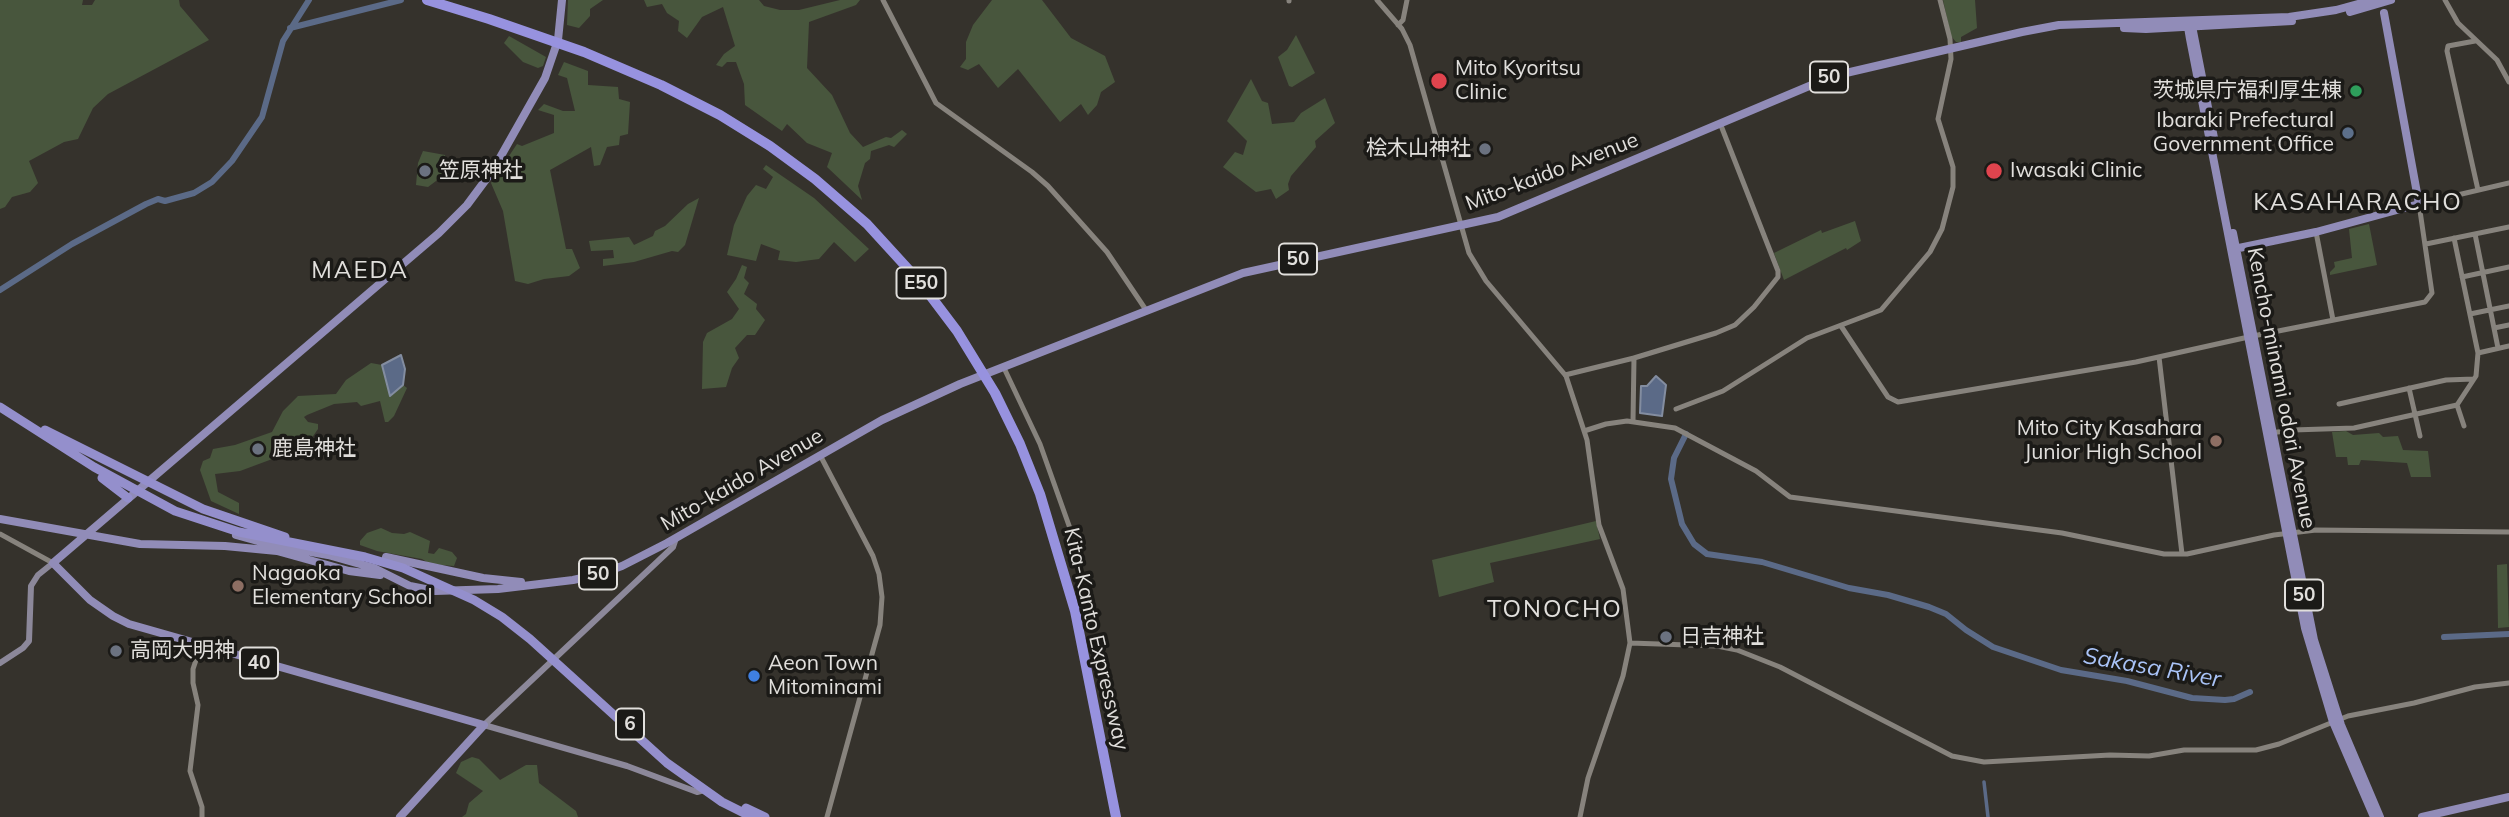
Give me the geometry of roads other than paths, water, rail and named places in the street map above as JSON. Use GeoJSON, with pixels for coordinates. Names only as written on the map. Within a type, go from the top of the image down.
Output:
{"type":"FeatureCollection","features":[{"type":"Feature","properties":{"kind":"highway","name":"Kita-Kanto Expressway"},"geometry":{"type":"LineString","coordinates":[[447,0],[586,47],[664,80],[723,110],[819,174],[871,220],[925,279],[982,358],[1037,469],[1059,532],[1080,610],[1122,817]]}},
{"type":"Feature","properties":{"kind":"highway","name":"Kita-Kanto Expressway"},"geometry":{"type":"LineString","coordinates":[[429,1],[584,52],[661,85],[720,115],[823,185],[888,245],[920,282],[957,331],[995,393],[1040,494],[1074,611],[1116,817]]}},
{"type":"Feature","properties":{"kind":"highway","name":"6"},"geometry":{"type":"LineString","coordinates":[[0,407],[136,491],[195,519],[250,535],[385,559],[418,573],[502,617],[555,657],[646,745],[705,790],[752,817]]}},
{"type":"Feature","properties":{"kind":"highway"},"geometry":{"type":"LineString","coordinates":[[18,418],[59,435],[216,514],[285,537]]}},
{"type":"Feature","properties":{"kind":"highway"},"geometry":{"type":"LineString","coordinates":[[18,418],[136,491]]}},
{"type":"Feature","properties":{"kind":"highway","name":"6"},"geometry":{"type":"LineString","coordinates":[[136,491],[242,528],[385,559],[432,573],[481,597],[513,619],[671,760],[717,792],[765,817]]}},
{"type":"Feature","properties":{"kind":"main road"},"geometry":{"type":"LineString","coordinates":[[0,663],[23,648],[29,640],[31,586],[38,575],[455,218],[493,170],[545,78],[556,51],[562,0]]}},
{"type":"Feature","properties":{"kind":"main road"},"geometry":{"type":"LineString","coordinates":[[2384,13],[2391,0]]}},
{"type":"Feature","properties":{"kind":"main road","name":"Mito-kaido Avenue"},"geometry":{"type":"LineString","coordinates":[[534,583],[573,580],[622,566],[900,410],[1232,276],[1271,265],[1461,226],[1508,213],[1829,77],[2047,27],[2098,23],[2191,25],[2323,18],[2391,0]]}},
{"type":"Feature","properties":{"kind":"main road"},"geometry":{"type":"LineString","coordinates":[[2233,249],[2316,232],[2419,204],[2384,13],[2372,3]]}},
{"type":"Feature","properties":{"kind":"main road","name":"Kencho-minami odori Avenue"},"geometry":{"type":"LineString","coordinates":[[2191,25],[2288,533],[2317,663],[2336,721],[2374,817]]}},
{"type":"Feature","properties":{"kind":"main road"},"geometry":{"type":"LineString","coordinates":[[0,519],[140,544],[245,547],[338,558]]}},
{"type":"Feature","properties":{"kind":"main road"},"geometry":{"type":"LineString","coordinates":[[195,519],[251,540],[374,568],[416,587],[479,591],[534,583]]}},
{"type":"Feature","properties":{"kind":"main road"},"geometry":{"type":"LineString","coordinates":[[400,817],[484,725],[674,546],[676,538]]}},
{"type":"Feature","properties":{"kind":"main road"},"geometry":{"type":"LineString","coordinates":[[658,548],[663,551],[663,556]]}},
{"type":"Feature","properties":{"kind":"main road"},"geometry":{"type":"LineString","coordinates":[[287,553],[349,571],[380,575]]}},
{"type":"Feature","properties":{"kind":"main road"},"geometry":{"type":"LineString","coordinates":[[385,559],[483,579],[534,583]]}},
{"type":"Feature","properties":{"kind":"main road","name":"40"},"geometry":{"type":"LineString","coordinates":[[53,563],[90,600],[121,621],[144,630],[484,725]]}},
{"type":"Feature","properties":{"kind":"main road"},"geometry":{"type":"LineString","coordinates":[[395,575],[414,576],[448,588]]}},
{"type":"Feature","properties":{"kind":"main road","name":"Kencho-minami odori Avenue"},"geometry":{"type":"LineString","coordinates":[[2336,721],[2380,817]]}},
{"type":"Feature","properties":{"kind":"main road"},"geometry":{"type":"LineString","coordinates":[[484,725],[615,762],[697,792],[705,790]]}},
{"type":"Feature","properties":{"kind":"main road"},"geometry":{"type":"LineString","coordinates":[[2422,817],[2509,799]]}},
{"type":"Feature","properties":{"kind":"main road"},"geometry":{"type":"LineString","coordinates":[[2442,817],[2509,799]]}},
{"type":"Feature","properties":{"kind":"street"},"geometry":{"type":"LineString","coordinates":[[883,0],[936,103],[1048,186],[1107,252],[1146,310]]}},
{"type":"Feature","properties":{"kind":"street"},"geometry":{"type":"LineString","coordinates":[[1377,0],[1410,44],[1469,253],[1482,275],[1564,374],[1584,431],[1601,532],[1625,596],[1630,643],[1622,678],[1588,778],[1580,817]]}},
{"type":"Feature","properties":{"kind":"street"},"geometry":{"type":"LineString","coordinates":[[1398,25],[1403,20],[1407,0]]}},
{"type":"Feature","properties":{"kind":"street"},"geometry":{"type":"LineString","coordinates":[[1676,409],[1723,391],[1793,346],[1881,310],[1927,256],[1942,229],[1953,187],[1953,167],[1938,119],[1950,65],[1950,48],[1940,0]]}},
{"type":"Feature","properties":{"kind":"street"},"geometry":{"type":"LineString","coordinates":[[2445,0],[2458,23],[2475,41],[2503,63],[2509,82]]}},
{"type":"Feature","properties":{"kind":"street"},"geometry":{"type":"LineString","coordinates":[[2475,41],[2448,46],[2446,51],[2479,190]]}},
{"type":"Feature","properties":{"kind":"street"},"geometry":{"type":"LineString","coordinates":[[1564,374],[1634,358],[1735,325],[1754,307],[1778,277],[1778,271],[1720,122]]}},
{"type":"Feature","properties":{"kind":"street"},"geometry":{"type":"LineString","coordinates":[[1841,326],[1888,397],[1898,402],[2160,357],[2250,336],[2428,301],[2432,293],[2419,204],[2509,183]]}},
{"type":"Feature","properties":{"kind":"street"},"geometry":{"type":"LineString","coordinates":[[2426,244],[2509,227]]}},
{"type":"Feature","properties":{"kind":"street"},"geometry":{"type":"LineString","coordinates":[[2316,232],[2333,320]]}},
{"type":"Feature","properties":{"kind":"street"},"geometry":{"type":"LineString","coordinates":[[2474,234],[2498,348]]}},
{"type":"Feature","properties":{"kind":"street"},"geometry":{"type":"LineString","coordinates":[[2269,434],[2354,428],[2457,405],[2474,379],[2478,353],[2454,238]]}},
{"type":"Feature","properties":{"kind":"street"},"geometry":{"type":"LineString","coordinates":[[2462,276],[2509,267]]}},
{"type":"Feature","properties":{"kind":"street"},"geometry":{"type":"LineString","coordinates":[[2470,314],[2509,306]]}},
{"type":"Feature","properties":{"kind":"street"},"geometry":{"type":"LineString","coordinates":[[2494,328],[2509,325]]}},
{"type":"Feature","properties":{"kind":"street"},"geometry":{"type":"LineString","coordinates":[[2478,353],[2509,346]]}},
{"type":"Feature","properties":{"kind":"street"},"geometry":{"type":"LineString","coordinates":[[2160,357],[2182,554]]}},
{"type":"Feature","properties":{"kind":"street"},"geometry":{"type":"LineString","coordinates":[[1633,421],[1634,358]]}},
{"type":"Feature","properties":{"kind":"street"},"geometry":{"type":"LineString","coordinates":[[1001,368],[1040,444],[1072,534]]}},
{"type":"Feature","properties":{"kind":"street"},"geometry":{"type":"LineString","coordinates":[[2339,404],[2446,380],[2474,379]]}},
{"type":"Feature","properties":{"kind":"street"},"geometry":{"type":"LineString","coordinates":[[2409,388],[2420,436]]}},
{"type":"Feature","properties":{"kind":"street"},"geometry":{"type":"LineString","coordinates":[[2457,405],[2463,425]]}},
{"type":"Feature","properties":{"kind":"street"},"geometry":{"type":"LineString","coordinates":[[1584,431],[1615,422],[1633,421],[1675,428],[1756,471],[1790,497],[2062,533],[2152,552],[2182,554],[2288,533],[2330,530],[2509,533]]}},
{"type":"Feature","properties":{"kind":"street"},"geometry":{"type":"LineString","coordinates":[[820,455],[873,555],[882,597],[880,625],[827,817]]}},
{"type":"Feature","properties":{"kind":"street"},"geometry":{"type":"LineString","coordinates":[[0,534],[53,563]]}},
{"type":"Feature","properties":{"kind":"street"},"geometry":{"type":"LineString","coordinates":[[1630,643],[1717,646],[1746,653],[1780,667],[1952,756],[1976,762],[2057,760],[2108,755],[2139,757],[2184,750],[2256,750],[2279,744],[2336,721],[2474,688],[2509,683]]}},
{"type":"Feature","properties":{"kind":"street"},"geometry":{"type":"LineString","coordinates":[[201,645],[193,669],[198,705],[190,771],[202,807],[202,817]]}},
{"type":"Feature","properties":{"kind":"water"},"geometry":{"type":"Polygon","coordinates":[[[401,355],[405,369],[403,385],[390,396],[382,365],[401,355]]]}},
{"type":"Feature","properties":{"kind":"water"},"geometry":{"type":"Polygon","coordinates":[[[1656,376],[1666,385],[1662,416],[1640,413],[1641,386],[1647,386],[1656,376]]]}},
{"type":"Feature","properties":{"kind":"waterway"},"geometry":{"type":"LineString","coordinates":[[0,290],[72,244],[146,204],[158,199],[165,201],[194,193],[212,182],[232,161],[262,117],[283,41],[309,0]]}},
{"type":"Feature","properties":{"kind":"waterway"},"geometry":{"type":"LineString","coordinates":[[290,28],[401,0]]}},
{"type":"Feature","properties":{"kind":"waterway"},"geometry":{"type":"LineString","coordinates":[[1686,434],[1674,458],[1671,479],[1682,524],[1694,544],[1707,554],[1762,562],[1849,588],[1888,595],[1929,607],[1946,614],[1993,647],[2061,670],[2127,681],[2192,698],[2225,700],[2250,692]]}},
{"type":"Feature","properties":{"kind":"waterway","name":"Sakasa River"},"geometry":{"type":"LineString","coordinates":[[2444,637],[2509,634]]}},
{"type":"Feature","properties":{"kind":"waterway"},"geometry":{"type":"LineString","coordinates":[[1984,782],[1988,817]]}},
{"type":"Feature","properties":{"kind":"place","name":"Mito Kyoritsu Clinic"},"geometry":{"type":"Point","coordinates":[1439,81]}},
{"type":"Feature","properties":{"kind":"place","name":"茨城県庁福利厚生棟"},"geometry":{"type":"Point","coordinates":[2356,91]}},
{"type":"Feature","properties":{"kind":"place","name":"Ibaraki Prefectural Government Office"},"geometry":{"type":"Point","coordinates":[2348,133]}},
{"type":"Feature","properties":{"kind":"place","name":"桧木山神社"},"geometry":{"type":"Point","coordinates":[1485,149]}},
{"type":"Feature","properties":{"kind":"place","name":"笠原神社"},"geometry":{"type":"Point","coordinates":[425,171]}},
{"type":"Feature","properties":{"kind":"place","name":"Iwasaki Clinic"},"geometry":{"type":"Point","coordinates":[1994,171]}},
{"type":"Feature","properties":{"kind":"place","name":"Mito City Kasahara Junior High School"},"geometry":{"type":"Point","coordinates":[2216,441]}},
{"type":"Feature","properties":{"kind":"place","name":"鹿島神社"},"geometry":{"type":"Point","coordinates":[258,449]}},
{"type":"Feature","properties":{"kind":"place","name":"Nagaoka Elementary School"},"geometry":{"type":"Point","coordinates":[238,586]}},
{"type":"Feature","properties":{"kind":"place","name":"日吉神社"},"geometry":{"type":"Point","coordinates":[1666,637]}},
{"type":"Feature","properties":{"kind":"place","name":"高岡大明神"},"geometry":{"type":"Point","coordinates":[116,651]}},
{"type":"Feature","properties":{"kind":"place","name":"Aeon Town Mitominami"},"geometry":{"type":"Point","coordinates":[754,676]}},
{"type":"Feature","properties":{"kind":"district","name":"KASAHARACHO"},"geometry":{"type":"Point","coordinates":[2358,203]}},
{"type":"Feature","properties":{"kind":"district","name":"MAEDA"},"geometry":{"type":"Point","coordinates":[360,271]}},
{"type":"Feature","properties":{"kind":"district","name":"TONOCHO"},"geometry":{"type":"Point","coordinates":[1555,610]}}]}
